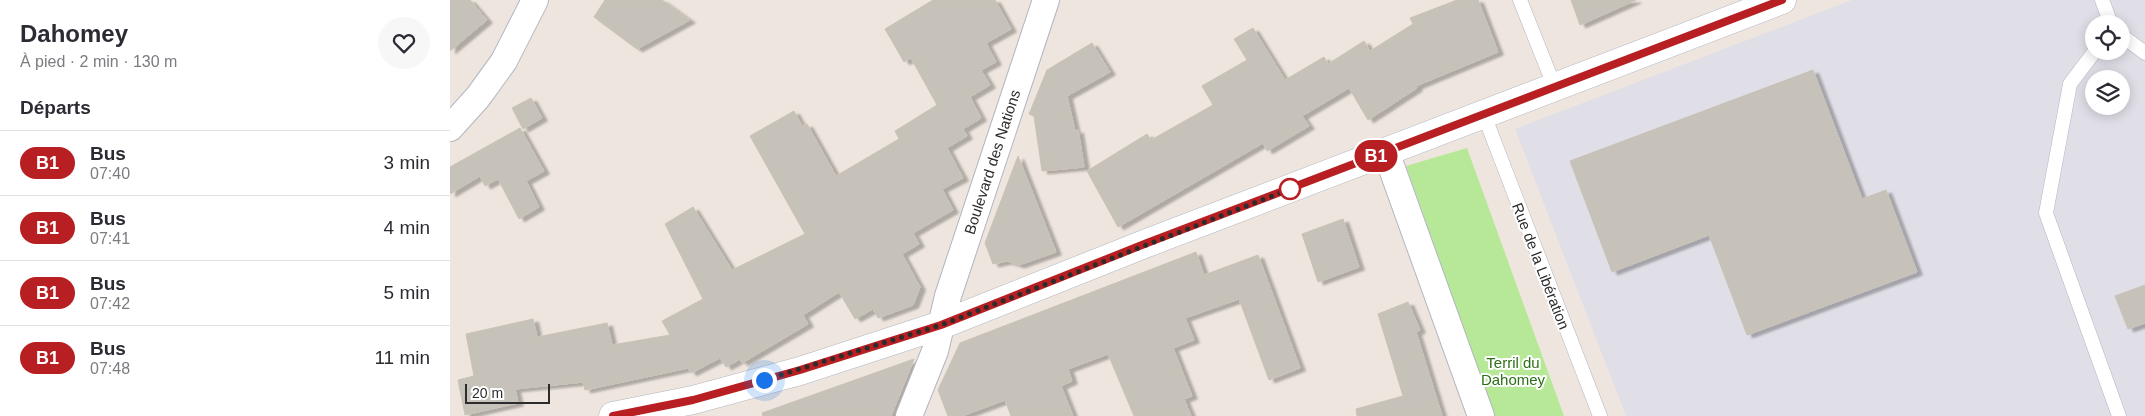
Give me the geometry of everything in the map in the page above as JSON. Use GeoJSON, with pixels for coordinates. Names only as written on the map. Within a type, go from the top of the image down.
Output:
{"type":"FeatureCollection","features":[{"type":"Feature","properties":{"kind":"main road"},"geometry":{"type":"LineString","coordinates":[[613,416],[693,400],[791,373],[941,325],[1782,0]]}},
{"type":"Feature","properties":{"kind":"street"},"geometry":{"type":"LineString","coordinates":[[450,128],[478,97],[504,61],[535,0]]}},
{"type":"Feature","properties":{"kind":"street","name":"Boulevard des Nations"},"geometry":{"type":"LineString","coordinates":[[909,416],[935,351],[948,296],[1046,0]]}},
{"type":"Feature","properties":{"kind":"street"},"geometry":{"type":"LineString","coordinates":[[1386,152],[1482,416]]}},
{"type":"Feature","properties":{"kind":"lane"},"geometry":{"type":"LineString","coordinates":[[1520,0],[1555,88]]}},
{"type":"Feature","properties":{"kind":"lane"},"geometry":{"type":"LineString","coordinates":[[2102,0],[2108,15]]}},
{"type":"Feature","properties":{"kind":"lane"},"geometry":{"type":"LineString","coordinates":[[2130,41],[2145,52]]}},
{"type":"Feature","properties":{"kind":"lane"},"geometry":{"type":"LineString","coordinates":[[2088,60],[2070,84],[2046,213],[2119,416]]}},
{"type":"Feature","properties":{"kind":"lane","name":"Rue de la Libération"},"geometry":{"type":"LineString","coordinates":[[1484,115],[1600,416]]}},
{"type":"Feature","properties":{"kind":"shaded area"},"geometry":{"type":"Polygon","coordinates":[[[1852,0],[2145,0],[2145,416],[1626,416],[1515,129],[1852,0]]]}},
{"type":"Feature","properties":{"kind":"green space","name":"Terril du Dahomey"},"geometry":{"type":"Polygon","coordinates":[[[1467,148],[1564,416],[1495,416],[1406,166],[1467,148]]]}},
{"type":"Feature","properties":{"kind":"building"},"geometry":{"type":"Polygon","coordinates":[[[450,0],[470,0],[487,20],[450,51],[450,0]]]}},
{"type":"Feature","properties":{"kind":"building"},"geometry":{"type":"Polygon","coordinates":[[[605,0],[662,0],[690,20],[637,49],[594,17],[605,0]]]}},
{"type":"Feature","properties":{"kind":"building"},"geometry":{"type":"Polygon","coordinates":[[[933,0],[995,0],[1011,29],[986,43],[996,62],[981,70],[990,85],[970,97],[981,118],[963,129],[967,136],[947,148],[963,178],[942,189],[953,210],[913,233],[919,244],[902,254],[920,287],[913,305],[878,318],[873,309],[855,319],[839,292],[803,315],[808,324],[742,363],[740,359],[726,367],[720,358],[691,373],[688,368],[585,390],[583,382],[515,389],[518,403],[465,415],[458,380],[474,376],[466,334],[533,319],[537,337],[607,323],[612,345],[670,335],[662,321],[703,299],[665,224],[693,207],[732,270],[805,234],[750,136],[794,111],[802,126],[807,124],[836,176],[899,139],[895,131],[937,105],[911,58],[904,62],[885,29],[933,0]]]}},
{"type":"Feature","properties":{"kind":"building"},"geometry":{"type":"Polygon","coordinates":[[[1457,0],[1478,0],[1498,52],[1416,86],[1417,88],[1368,120],[1349,88],[1302,116],[1309,126],[1267,151],[1263,143],[1118,227],[1087,171],[1147,134],[1151,140],[1213,105],[1202,86],[1247,60],[1234,39],[1253,28],[1285,80],[1324,57],[1328,64],[1364,41],[1370,51],[1413,24],[1410,18],[1457,0]]]}},
{"type":"Feature","properties":{"kind":"building"},"geometry":{"type":"Polygon","coordinates":[[[1571,0],[1636,0],[1580,25],[1571,0]]]}},
{"type":"Feature","properties":{"kind":"building"},"geometry":{"type":"Polygon","coordinates":[[[1092,43],[1110,72],[1067,96],[1075,131],[1078,130],[1084,167],[1042,171],[1034,116],[1029,114],[1047,70],[1092,43]]]}},
{"type":"Feature","properties":{"kind":"building"},"geometry":{"type":"Polygon","coordinates":[[[1813,70],[1862,199],[1886,190],[1917,272],[1747,335],[1709,235],[1612,272],[1570,161],[1813,70]]]}},
{"type":"Feature","properties":{"kind":"building"},"geometry":{"type":"Polygon","coordinates":[[[531,98],[542,118],[523,129],[512,108],[531,98]]]}},
{"type":"Feature","properties":{"kind":"building"},"geometry":{"type":"Polygon","coordinates":[[[520,128],[544,171],[526,181],[539,207],[519,219],[498,179],[485,186],[480,176],[450,194],[450,167],[520,128]]]}},
{"type":"Feature","properties":{"kind":"building"},"geometry":{"type":"Polygon","coordinates":[[[1018,156],[1056,252],[1019,265],[1007,261],[993,264],[985,243],[1018,156]]]}},
{"type":"Feature","properties":{"kind":"building"},"geometry":{"type":"Polygon","coordinates":[[[1343,219],[1359,267],[1318,282],[1302,234],[1343,219]]]}},
{"type":"Feature","properties":{"kind":"building"},"geometry":{"type":"Polygon","coordinates":[[[1196,252],[1204,275],[1258,255],[1300,368],[1269,380],[1239,299],[1185,318],[1194,340],[1173,348],[1192,396],[1184,399],[1191,416],[1134,416],[1108,354],[1068,369],[1072,381],[1061,386],[1073,416],[1011,416],[1005,400],[962,416],[948,416],[938,390],[960,343],[1196,252]]]}},
{"type":"Feature","properties":{"kind":"building"},"geometry":{"type":"Polygon","coordinates":[[[2145,285],[2145,323],[2128,329],[2115,296],[2145,285]]]}},
{"type":"Feature","properties":{"kind":"building"},"geometry":{"type":"Polygon","coordinates":[[[1408,302],[1420,330],[1416,332],[1442,416],[1357,416],[1356,409],[1403,396],[1378,314],[1408,302]]]}},
{"type":"Feature","properties":{"kind":"building"},"geometry":{"type":"Polygon","coordinates":[[[914,359],[891,416],[763,416],[762,413],[914,359]]]}},
{"type":"Feature","properties":{"kind":"bus line","name":"B1"},"geometry":{"type":"LineString","coordinates":[[613,416],[693,400],[800,370],[989,308],[1147,243],[1782,0]]}},
{"type":"Feature","properties":{"kind":"route"},"geometry":{"type":"LineString","coordinates":[[764,380],[941,325],[989,308],[1147,243],[1290,189]]}}]}
